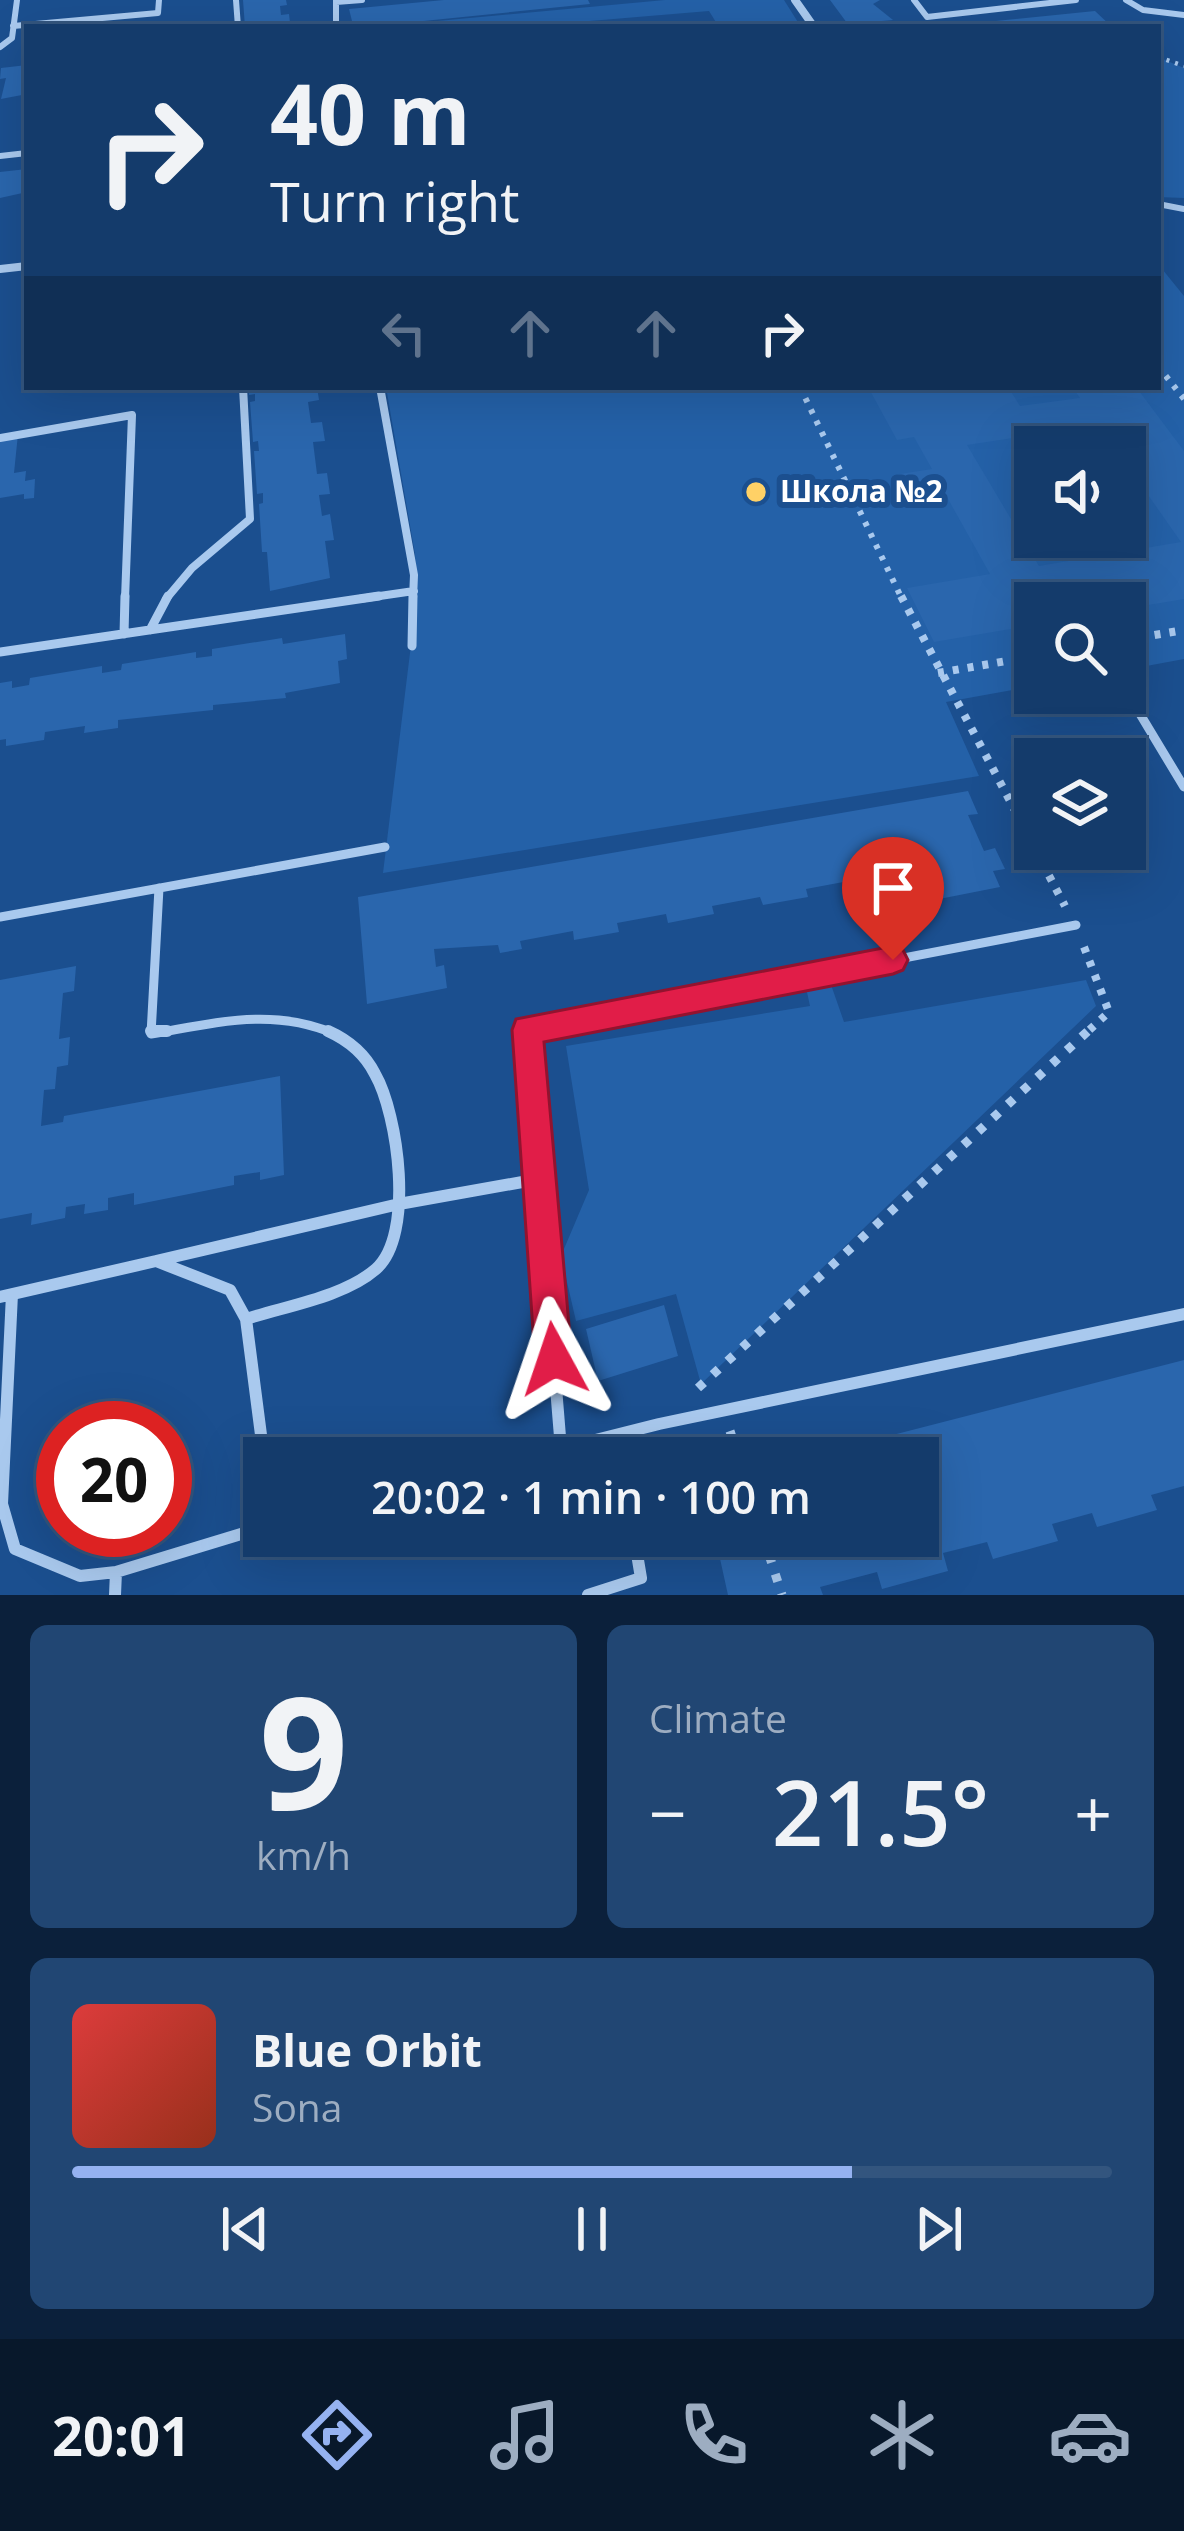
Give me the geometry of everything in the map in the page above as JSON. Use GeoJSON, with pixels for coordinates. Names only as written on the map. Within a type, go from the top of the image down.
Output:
{"type":"FeatureCollection","features":[{"type":"Feature","properties":{"kind":"lane"},"geometry":{"type":"LineString","coordinates":[[0,47],[12,38],[16,0]]}},
{"type":"Feature","properties":{"kind":"lane"},"geometry":{"type":"LineString","coordinates":[[35,24],[158,13],[159,0]]}},
{"type":"Feature","properties":{"kind":"lane"},"geometry":{"type":"LineString","coordinates":[[336,1],[362,0]]}},
{"type":"Feature","properties":{"kind":"lane"},"geometry":{"type":"LineString","coordinates":[[914,0],[927,16],[1076,0]]}},
{"type":"Feature","properties":{"kind":"lane"},"geometry":{"type":"LineString","coordinates":[[1126,0],[1143,10],[1184,15]]}},
{"type":"Feature","properties":{"kind":"lane"},"geometry":{"type":"LineString","coordinates":[[13,26],[24,25]]}},
{"type":"Feature","properties":{"kind":"lane"},"geometry":{"type":"LineString","coordinates":[[150,630],[158,609],[183,574],[250,519],[243,390]]}},
{"type":"Feature","properties":{"kind":"lane"},"geometry":{"type":"LineString","coordinates":[[380,390],[414,591],[412,646]]}},
{"type":"Feature","properties":{"kind":"lane"},"geometry":{"type":"LineString","coordinates":[[0,438],[132,415],[124,634]]}},
{"type":"Feature","properties":{"kind":"lane"},"geometry":{"type":"LineString","coordinates":[[0,652],[414,591]]}},
{"type":"Feature","properties":{"kind":"lane"},"geometry":{"type":"LineString","coordinates":[[1139,714],[1184,787]]}},
{"type":"Feature","properties":{"kind":"lane"},"geometry":{"type":"LineString","coordinates":[[0,917],[385,848]]}},
{"type":"Feature","properties":{"kind":"lane"},"geometry":{"type":"LineString","coordinates":[[159,889],[151,1034],[277,1017],[338,1037],[374,1065],[394,1113],[399,1204],[393,1246],[373,1272],[246,1319]]}},
{"type":"Feature","properties":{"kind":"lane"},"geometry":{"type":"LineString","coordinates":[[560,1437],[527,1030],[1076,925]]}},
{"type":"Feature","properties":{"kind":"lane"},"geometry":{"type":"LineString","coordinates":[[243,1533],[116,1572],[80,1576],[15,1549],[2,1504],[6,1296],[399,1204],[539,1179]]}},
{"type":"Feature","properties":{"kind":"lane"},"geometry":{"type":"LineString","coordinates":[[156,1261],[230,1290],[246,1319],[261,1437]]}},
{"type":"Feature","properties":{"kind":"lane"},"geometry":{"type":"LineString","coordinates":[[610,1437],[1184,1314]]}},
{"type":"Feature","properties":{"kind":"lane"},"geometry":{"type":"LineString","coordinates":[[588,1595],[641,1578],[638,1557]]}},
{"type":"Feature","properties":{"kind":"lane"},"geometry":{"type":"LineString","coordinates":[[115,1595],[116,1572]]}},
{"type":"Feature","properties":{"kind":"path"},"geometry":{"type":"LineString","coordinates":[[1161,370],[1184,400]]}},
{"type":"Feature","properties":{"kind":"path"},"geometry":{"type":"LineString","coordinates":[[801,390],[938,673],[1014,811]]}},
{"type":"Feature","properties":{"kind":"path"},"geometry":{"type":"LineString","coordinates":[[1146,636],[1184,630]]}},
{"type":"Feature","properties":{"kind":"path"},"geometry":{"type":"LineString","coordinates":[[938,673],[1014,660]]}},
{"type":"Feature","properties":{"kind":"path"},"geometry":{"type":"LineString","coordinates":[[659,1424],[1109,1012],[1076,925],[1046,870]]}},
{"type":"Feature","properties":{"kind":"path"},"geometry":{"type":"LineString","coordinates":[[770,1557],[782,1595]]}},
{"type":"Feature","properties":{"kind":"shaded area"},"geometry":{"type":"Polygon","coordinates":[[[665,0],[784,0],[799,24],[717,24],[709,11],[554,24],[405,24],[665,0]]]}},
{"type":"Feature","properties":{"kind":"shaded area"},"geometry":{"type":"Polygon","coordinates":[[[1161,58],[1184,68],[1184,198],[1161,197],[1161,58]]]}},
{"type":"Feature","properties":{"kind":"shaded area","name":"Школа №2"},"geometry":{"type":"Polygon","coordinates":[[[1161,268],[1184,296],[1184,659],[1146,666],[1146,582],[1014,582],[1014,690],[946,702],[979,776],[383,873],[417,596],[415,554],[387,390],[1161,390],[1161,268]]]}},
{"type":"Feature","properties":{"kind":"shaded area"},"geometry":{"type":"Polygon","coordinates":[[[829,979],[844,1022],[1086,980],[1096,1006],[701,1384],[676,1294],[576,1321],[561,1256],[589,1190],[566,1046],[810,1006],[805,983],[829,979]]]}},
{"type":"Feature","properties":{"kind":"building"},"geometry":{"type":"Polygon","coordinates":[[[243,0],[286,0],[287,5],[280,6],[281,15],[289,14],[290,23],[245,24],[243,0]]]}},
{"type":"Feature","properties":{"kind":"building"},"geometry":{"type":"Polygon","coordinates":[[[444,0],[588,0],[590,4],[394,24],[353,24],[349,9],[444,0]]]}},
{"type":"Feature","properties":{"kind":"building"},"geometry":{"type":"Polygon","coordinates":[[[830,0],[880,0],[873,4],[893,20],[882,21],[884,24],[848,24],[830,0]]]}},
{"type":"Feature","properties":{"kind":"building"},"geometry":{"type":"Polygon","coordinates":[[[1095,11],[1109,24],[966,24],[1095,11]]]}},
{"type":"Feature","properties":{"kind":"building"},"geometry":{"type":"Polygon","coordinates":[[[24,65],[24,95],[1,99],[6,78],[0,79],[1,68],[24,65]]]}},
{"type":"Feature","properties":{"kind":"building"},"geometry":{"type":"Polygon","coordinates":[[[24,169],[24,193],[0,198],[0,172],[24,169]]]}},
{"type":"Feature","properties":{"kind":"building"},"geometry":{"type":"Polygon","coordinates":[[[249,390],[317,390],[319,400],[308,402],[311,423],[322,422],[325,441],[313,442],[317,474],[327,473],[330,494],[319,495],[322,516],[330,514],[334,540],[325,541],[330,578],[270,591],[267,552],[262,552],[259,504],[263,493],[257,494],[254,451],[259,451],[258,441],[253,442],[250,402],[255,401],[255,394],[249,395],[249,390]]]}},
{"type":"Feature","properties":{"kind":"building"},"geometry":{"type":"Polygon","coordinates":[[[870,390],[1010,390],[1020,406],[1080,398],[1074,390],[1138,390],[1184,451],[1184,599],[1146,605],[1146,582],[1014,582],[1014,629],[934,642],[907,588],[990,574],[943,490],[905,496],[893,475],[932,469],[914,437],[897,440],[870,390]]]}},
{"type":"Feature","properties":{"kind":"building"},"geometry":{"type":"Polygon","coordinates":[[[18,434],[14,473],[26,471],[25,481],[35,479],[34,498],[24,499],[24,494],[0,498],[0,437],[18,434]]]}},
{"type":"Feature","properties":{"kind":"building"},"geometry":{"type":"Polygon","coordinates":[[[345,634],[347,659],[338,661],[340,683],[285,693],[286,698],[118,720],[118,728],[84,733],[85,726],[45,732],[44,740],[6,746],[6,739],[0,740],[0,683],[12,681],[12,688],[29,685],[30,678],[102,666],[102,673],[121,670],[122,664],[196,652],[196,658],[212,656],[212,649],[345,634]]]}},
{"type":"Feature","properties":{"kind":"building"},"geometry":{"type":"Polygon","coordinates":[[[968,791],[978,814],[968,815],[984,851],[995,848],[1005,869],[993,871],[1000,887],[924,902],[909,865],[873,877],[875,883],[857,887],[854,880],[806,889],[808,897],[763,905],[760,897],[712,906],[714,914],[668,923],[666,914],[617,923],[619,932],[574,940],[573,931],[520,941],[522,949],[500,953],[498,945],[434,949],[436,967],[444,965],[447,988],[367,1004],[358,897],[968,791]]]}},
{"type":"Feature","properties":{"kind":"building"},"geometry":{"type":"Polygon","coordinates":[[[76,966],[74,991],[63,993],[59,1039],[70,1037],[68,1065],[57,1067],[55,1089],[44,1090],[41,1126],[63,1122],[64,1116],[280,1076],[284,1175],[260,1180],[260,1172],[234,1176],[234,1185],[134,1205],[134,1193],[108,1198],[108,1210],[84,1214],[85,1204],[66,1207],[65,1218],[31,1225],[32,1213],[0,1219],[0,980],[76,966]]]}},
{"type":"Feature","properties":{"kind":"building"},"geometry":{"type":"Polygon","coordinates":[[[664,1305],[678,1356],[598,1381],[586,1329],[664,1305]]]}},
{"type":"Feature","properties":{"kind":"building"},"geometry":{"type":"Polygon","coordinates":[[[1184,1360],[1184,1486],[1151,1495],[1157,1510],[1097,1527],[1092,1513],[1052,1524],[1058,1541],[993,1559],[987,1542],[943,1553],[948,1571],[882,1589],[877,1572],[820,1587],[823,1595],[728,1595],[720,1557],[939,1557],[939,1437],[885,1437],[1184,1360]]]}},
{"type":"Feature","properties":{"kind":"place","name":"Школа №2"},"geometry":{"type":"Point","coordinates":[756,492]}},
{"type":"Feature","properties":{"kind":"route"},"geometry":{"type":"LineString","coordinates":[[554,1359],[527,1030],[893,960]]}}]}
